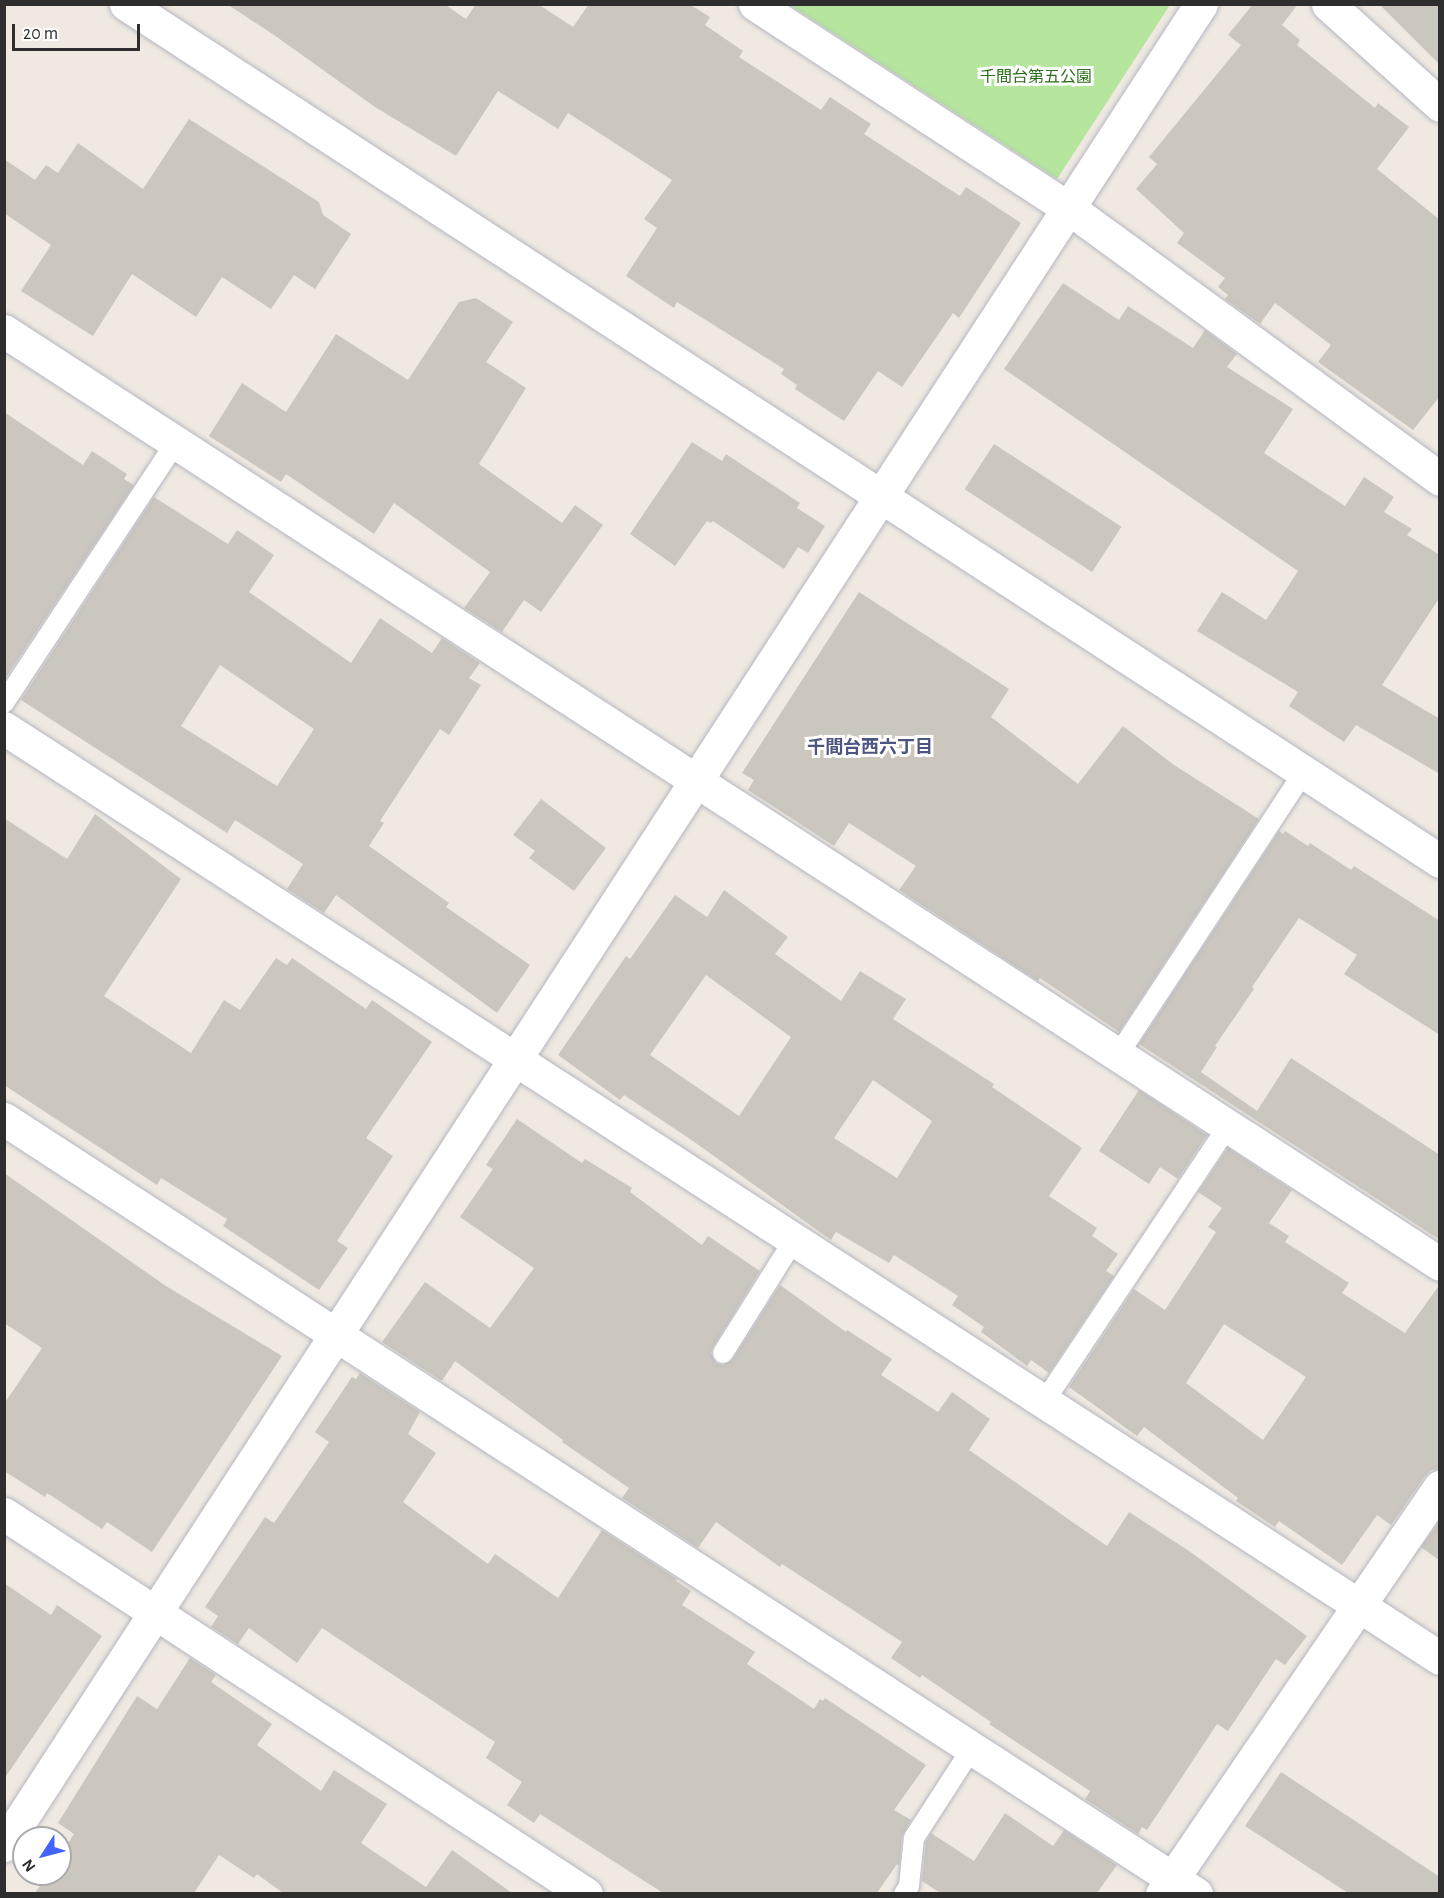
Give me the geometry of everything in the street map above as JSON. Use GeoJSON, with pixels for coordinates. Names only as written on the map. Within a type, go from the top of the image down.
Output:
{"type":"FeatureCollection","features":[{"type":"Feature","properties":{"kind":"street"},"geometry":{"type":"LineString","coordinates":[[126,4],[1440,861]]}},
{"type":"Feature","properties":{"kind":"street"},"geometry":{"type":"LineString","coordinates":[[755,4],[1070,209],[1440,479]]}},
{"type":"Feature","properties":{"kind":"street"},"geometry":{"type":"LineString","coordinates":[[4,1845],[879,495],[1070,209],[1200,4]]}},
{"type":"Feature","properties":{"kind":"street"},"geometry":{"type":"LineString","coordinates":[[1328,4],[1440,105]]}},
{"type":"Feature","properties":{"kind":"street"},"geometry":{"type":"LineString","coordinates":[[4,331],[1440,1264]]}},
{"type":"Feature","properties":{"kind":"street"},"geometry":{"type":"LineString","coordinates":[[4,728],[1440,1658]]}},
{"type":"Feature","properties":{"kind":"street"},"geometry":{"type":"LineString","coordinates":[[4,1119],[972,1748],[1177,1888],[1359,1606],[1440,1487]]}},
{"type":"Feature","properties":{"kind":"street"},"geometry":{"type":"LineString","coordinates":[[4,1514],[154,1614],[586,1893]]}},
{"type":"Feature","properties":{"kind":"lane"},"geometry":{"type":"LineString","coordinates":[[4,703],[176,442]]}},
{"type":"Feature","properties":{"kind":"lane"},"geometry":{"type":"LineString","coordinates":[[1118,1055],[1304,772]]}},
{"type":"Feature","properties":{"kind":"lane"},"geometry":{"type":"LineString","coordinates":[[1044,1402],[1228,1126]]}},
{"type":"Feature","properties":{"kind":"lane"},"geometry":{"type":"LineString","coordinates":[[723,1353],[794,1240]]}},
{"type":"Feature","properties":{"kind":"lane"},"geometry":{"type":"LineString","coordinates":[[904,1893],[909,1886],[914,1838],[972,1748]]}},
{"type":"Feature","properties":{"kind":"green space","name":"千間台第五公園"},"geometry":{"type":"Polygon","coordinates":[[[790,5],[1170,5],[1057,179],[790,5]]]}},
{"type":"Feature","properties":{"kind":"building"},"geometry":{"type":"Polygon","coordinates":[[[227,4],[444,4],[466,19],[476,4],[538,4],[573,27],[589,4],[689,4],[710,17],[705,25],[743,51],[739,57],[821,110],[830,97],[871,124],[864,134],[960,196],[966,187],[1021,223],[959,318],[953,313],[902,387],[878,371],[844,421],[795,389],[797,385],[781,374],[784,369],[677,302],[674,308],[626,276],[657,228],[644,219],[672,180],[568,113],[558,129],[498,91],[456,156],[375,107],[227,4]]]}},
{"type":"Feature","properties":{"kind":"building"},"geometry":{"type":"Polygon","coordinates":[[[1253,4],[1298,4],[1282,25],[1300,40],[1297,45],[1375,108],[1378,103],[1409,127],[1377,169],[1440,220],[1440,396],[1413,430],[1318,362],[1331,345],[1275,303],[1260,324],[1225,299],[1228,295],[1218,287],[1225,278],[1177,243],[1184,233],[1136,189],[1157,164],[1149,157],[1241,45],[1228,35],[1253,4]]]}},
{"type":"Feature","properties":{"kind":"building"},"geometry":{"type":"Polygon","coordinates":[[[1379,4],[1440,4],[1440,65],[1379,4]]]}},
{"type":"Feature","properties":{"kind":"building"},"geometry":{"type":"Polygon","coordinates":[[[189,119],[319,202],[323,215],[351,234],[315,289],[294,275],[271,309],[222,277],[196,317],[132,274],[93,336],[21,291],[51,245],[4,213],[4,159],[35,180],[46,165],[58,173],[78,143],[143,189],[189,119]]]}},
{"type":"Feature","properties":{"kind":"building"},"geometry":{"type":"Polygon","coordinates":[[[1063,283],[1119,320],[1128,306],[1193,348],[1205,330],[1237,354],[1227,367],[1293,409],[1264,453],[1345,506],[1364,477],[1394,497],[1384,512],[1412,529],[1407,535],[1440,555],[1440,597],[1382,685],[1440,719],[1440,774],[1356,725],[1344,742],[1289,706],[1298,692],[1197,631],[1222,592],[1266,620],[1298,571],[1004,369],[1063,283]]]}},
{"type":"Feature","properties":{"kind":"building"},"geometry":{"type":"Polygon","coordinates":[[[476,298],[513,322],[486,362],[526,388],[479,464],[562,523],[575,505],[603,525],[541,612],[524,600],[502,632],[464,608],[490,572],[394,503],[374,534],[286,474],[281,482],[209,436],[242,383],[286,412],[336,334],[408,380],[459,302],[476,298]]]}},
{"type":"Feature","properties":{"kind":"building"},"geometry":{"type":"Polygon","coordinates":[[[4,412],[83,465],[92,451],[127,474],[124,479],[134,485],[4,680],[4,412]]]}},
{"type":"Feature","properties":{"kind":"building"},"geometry":{"type":"Polygon","coordinates":[[[692,442],[722,461],[726,454],[800,503],[797,508],[825,526],[808,553],[798,547],[784,569],[713,521],[711,523],[707,521],[675,566],[630,534],[692,442]]]}},
{"type":"Feature","properties":{"kind":"building"},"geometry":{"type":"Polygon","coordinates":[[[994,444],[1121,527],[1092,572],[965,489],[994,444]]]}},
{"type":"Feature","properties":{"kind":"building"},"geometry":{"type":"Polygon","coordinates":[[[154,497],[228,544],[237,530],[274,555],[249,592],[351,663],[380,618],[432,653],[442,638],[480,663],[469,678],[481,685],[449,735],[440,729],[380,821],[384,823],[369,846],[449,903],[446,907],[530,965],[497,1013],[336,895],[324,913],[287,889],[303,864],[235,820],[227,833],[21,700],[154,497]],[[220,665],[181,726],[277,786],[314,729],[220,665]]]}},
{"type":"Feature","properties":{"kind":"building"},"geometry":{"type":"Polygon","coordinates":[[[859,592],[1009,689],[991,717],[1078,784],[1123,726],[1174,765],[1259,819],[1119,1032],[1040,978],[1038,981],[899,890],[916,866],[849,823],[834,846],[748,790],[754,780],[742,773],[859,592]]]}},
{"type":"Feature","properties":{"kind":"building"},"geometry":{"type":"Polygon","coordinates":[[[541,799],[606,848],[574,891],[529,858],[535,851],[513,835],[541,799]]]}},
{"type":"Feature","properties":{"kind":"building"},"geometry":{"type":"Polygon","coordinates":[[[95,814],[181,879],[104,996],[191,1053],[224,1000],[240,1010],[276,958],[287,965],[292,958],[366,1009],[372,1000],[432,1042],[366,1138],[393,1156],[337,1241],[348,1248],[319,1290],[223,1226],[227,1219],[161,1178],[157,1185],[4,1085],[4,818],[67,859],[95,814]]]}},
{"type":"Feature","properties":{"kind":"building"},"geometry":{"type":"Polygon","coordinates":[[[1279,831],[1283,834],[1285,831],[1308,846],[1310,843],[1351,870],[1354,866],[1440,921],[1440,1035],[1344,974],[1357,955],[1299,918],[1252,987],[1254,989],[1215,1046],[1217,1047],[1201,1072],[1257,1111],[1291,1058],[1440,1155],[1440,1240],[1139,1044],[1279,831]]]}},
{"type":"Feature","properties":{"kind":"building"},"geometry":{"type":"Polygon","coordinates":[[[724,890],[788,937],[775,954],[841,1001],[860,971],[906,999],[893,1019],[994,1084],[992,1087],[1082,1148],[1049,1196],[1097,1228],[1092,1236],[1118,1254],[1106,1271],[1114,1276],[1049,1373],[1031,1360],[1027,1366],[981,1332],[984,1327],[952,1305],[958,1296],[894,1255],[889,1263],[836,1232],[831,1240],[693,1141],[624,1095],[620,1100],[558,1055],[626,956],[630,959],[675,895],[707,917],[724,890]],[[706,975],[650,1055],[739,1116],[791,1037],[706,975]],[[873,1080],[834,1138],[897,1178],[932,1121],[873,1080]]]}},
{"type":"Feature","properties":{"kind":"building"},"geometry":{"type":"Polygon","coordinates":[[[1139,1090],[1207,1135],[1178,1179],[1160,1167],[1149,1184],[1099,1151],[1139,1090]]]}},
{"type":"Feature","properties":{"kind":"building"},"geometry":{"type":"Polygon","coordinates":[[[517,1119],[582,1163],[585,1159],[632,1188],[630,1192],[702,1245],[708,1236],[760,1271],[713,1347],[711,1353],[716,1363],[723,1365],[733,1359],[780,1285],[846,1332],[847,1330],[892,1359],[881,1375],[938,1412],[952,1392],[990,1419],[969,1450],[1107,1546],[1129,1512],[1189,1551],[1307,1636],[1285,1665],[1276,1659],[1228,1731],[1217,1724],[1147,1830],[1142,1827],[1138,1834],[1085,1799],[1090,1791],[989,1724],[991,1722],[922,1675],[920,1678],[891,1658],[902,1642],[782,1564],[780,1567],[716,1522],[698,1548],[622,1498],[629,1488],[562,1442],[563,1440],[455,1361],[442,1381],[382,1342],[425,1282],[490,1328],[534,1268],[460,1217],[493,1169],[486,1165],[517,1119]]]}},
{"type":"Feature","properties":{"kind":"building"},"geometry":{"type":"Polygon","coordinates":[[[1228,1148],[1292,1190],[1269,1223],[1289,1236],[1285,1242],[1349,1283],[1342,1293],[1405,1333],[1440,1284],[1440,1469],[1431,1470],[1425,1476],[1391,1525],[1377,1515],[1342,1565],[1279,1521],[1275,1527],[1236,1501],[1238,1498],[1144,1427],[1137,1436],[1069,1387],[1134,1289],[1165,1310],[1216,1232],[1208,1227],[1222,1208],[1198,1192],[1228,1148]],[[1224,1324],[1186,1383],[1263,1440],[1306,1377],[1224,1324]]]}},
{"type":"Feature","properties":{"kind":"building"},"geometry":{"type":"Polygon","coordinates":[[[4,1173],[166,1286],[282,1356],[152,1552],[107,1522],[102,1529],[47,1493],[45,1497],[4,1471],[4,1404],[42,1348],[4,1323],[4,1173]]]}},
{"type":"Feature","properties":{"kind":"building"},"geometry":{"type":"Polygon","coordinates":[[[360,1373],[420,1412],[408,1434],[436,1453],[403,1502],[488,1564],[495,1554],[558,1598],[602,1530],[677,1579],[676,1581],[691,1591],[682,1605],[755,1652],[747,1664],[814,1709],[820,1699],[823,1701],[825,1698],[926,1765],[894,1810],[911,1820],[902,1836],[899,1866],[897,1864],[877,1893],[663,1893],[540,1814],[534,1823],[507,1805],[522,1782],[486,1758],[495,1742],[322,1628],[297,1663],[249,1628],[238,1644],[211,1627],[218,1616],[205,1607],[265,1517],[274,1523],[329,1442],[315,1432],[352,1377],[356,1379],[360,1373]]]}},
{"type":"Feature","properties":{"kind":"building"},"geometry":{"type":"Polygon","coordinates":[[[1440,1521],[1440,1561],[1421,1547],[1440,1521]]]}},
{"type":"Feature","properties":{"kind":"building"},"geometry":{"type":"Polygon","coordinates":[[[4,1583],[51,1615],[57,1605],[102,1636],[4,1779],[4,1583]]]}},
{"type":"Feature","properties":{"kind":"building"},"geometry":{"type":"Polygon","coordinates":[[[190,1658],[216,1675],[211,1682],[272,1724],[257,1745],[321,1791],[334,1770],[387,1804],[361,1843],[426,1887],[452,1850],[512,1893],[283,1893],[257,1874],[254,1878],[219,1855],[194,1893],[35,1893],[40,1886],[72,1886],[72,1837],[74,1834],[72,1826],[62,1826],[58,1823],[137,1696],[157,1709],[190,1658]]]}},
{"type":"Feature","properties":{"kind":"building"},"geometry":{"type":"Polygon","coordinates":[[[1281,1772],[1440,1877],[1440,1893],[1348,1893],[1245,1826],[1281,1772]]]}},
{"type":"Feature","properties":{"kind":"building"},"geometry":{"type":"Polygon","coordinates":[[[1005,1813],[1053,1846],[1064,1830],[1117,1865],[1097,1893],[940,1893],[922,1881],[926,1842],[931,1833],[974,1861],[1005,1813]]]}},
{"type":"Feature","properties":{"kind":"district","name":"千間台西六丁目"},"geometry":{"type":"Point","coordinates":[870,748]}}]}
